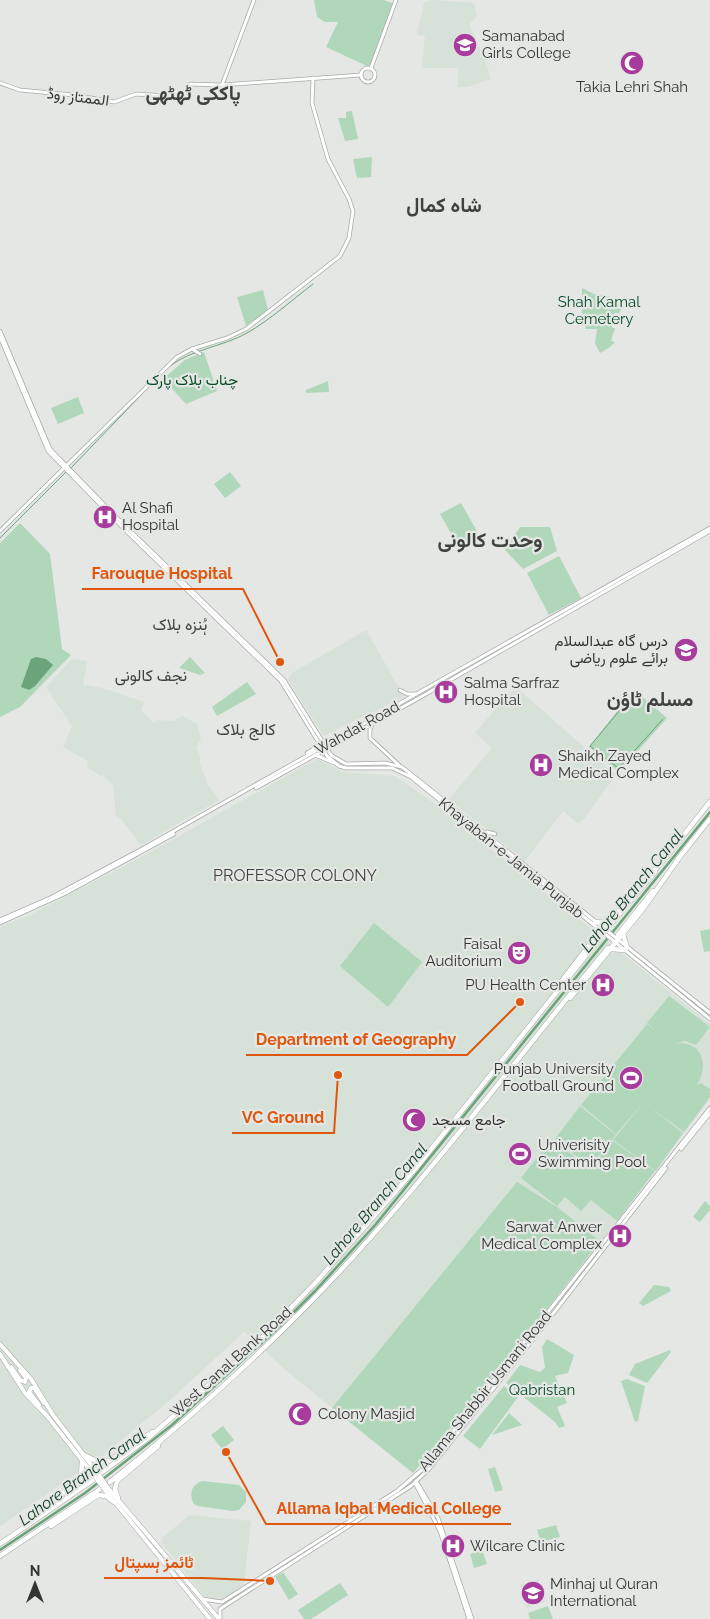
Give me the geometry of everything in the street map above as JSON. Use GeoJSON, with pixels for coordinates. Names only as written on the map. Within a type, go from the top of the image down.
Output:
{"type":"FeatureCollection","features":[{"type":"Feature","properties":{"kind":"highway","name":"West Canal Bank Road"},"geometry":{"type":"LineString","coordinates":[[102,1473],[162,1426],[256,1344],[317,1281],[416,1168],[543,1010],[603,927],[668,855],[710,802]]}},
{"type":"Feature","properties":{"kind":"highway"},"geometry":{"type":"LineString","coordinates":[[110,1482],[231,1380],[342,1268],[391,1214],[552,1016],[560,1009],[610,948],[710,819]]}},
{"type":"Feature","properties":{"kind":"highway"},"geometry":{"type":"LineString","coordinates":[[617,938],[626,949]]}},
{"type":"Feature","properties":{"kind":"highway"},"geometry":{"type":"LineString","coordinates":[[610,948],[626,949]]}},
{"type":"Feature","properties":{"kind":"highway"},"geometry":{"type":"LineString","coordinates":[[84,1455],[98,1462],[108,1461],[162,1426]]}},
{"type":"Feature","properties":{"kind":"highway"},"geometry":{"type":"LineString","coordinates":[[40,1529],[49,1526],[98,1495],[104,1495],[116,1500],[115,1489],[117,1481],[150,1454],[162,1438]]}},
{"type":"Feature","properties":{"kind":"highway"},"geometry":{"type":"LineString","coordinates":[[11,1536],[73,1487],[81,1478],[82,1461]]}},
{"type":"Feature","properties":{"kind":"highway"},"geometry":{"type":"LineString","coordinates":[[0,1544],[94,1475]]}},
{"type":"Feature","properties":{"kind":"highway"},"geometry":{"type":"LineString","coordinates":[[0,1556],[104,1489]]}},
{"type":"Feature","properties":{"kind":"main road"},"geometry":{"type":"LineString","coordinates":[[254,0],[222,85],[362,75]]}},
{"type":"Feature","properties":{"kind":"main road"},"geometry":{"type":"LineString","coordinates":[[371,68],[396,0]]}},
{"type":"Feature","properties":{"kind":"main road"},"geometry":{"type":"LineString","coordinates":[[362,75],[365,69],[371,68]]}},
{"type":"Feature","properties":{"kind":"main road"},"geometry":{"type":"LineString","coordinates":[[362,75],[365,80],[372,80],[375,74],[371,68]]}},
{"type":"Feature","properties":{"kind":"main road"},"geometry":{"type":"LineString","coordinates":[[0,531],[68,469],[164,368],[182,353],[227,338],[246,329],[320,274],[340,256],[349,238],[353,217],[349,199],[328,159],[312,103],[313,78]]}},
{"type":"Feature","properties":{"kind":"main road","name":"الممتاز روڈ"},"geometry":{"type":"LineString","coordinates":[[0,83],[20,90],[74,95],[114,102],[136,94],[184,97],[190,84],[222,85]]}},
{"type":"Feature","properties":{"kind":"main road"},"geometry":{"type":"LineString","coordinates":[[0,331],[48,446],[68,469]]}},
{"type":"Feature","properties":{"kind":"main road"},"geometry":{"type":"LineString","coordinates":[[0,337],[44,444],[114,515],[284,680],[324,748],[337,760],[346,764],[400,767]]}},
{"type":"Feature","properties":{"kind":"main road"},"geometry":{"type":"LineString","coordinates":[[194,350],[200,354]]}},
{"type":"Feature","properties":{"kind":"main road","name":"Wahdat Road"},"geometry":{"type":"LineString","coordinates":[[407,702],[418,694],[710,530]]}},
{"type":"Feature","properties":{"kind":"main road","name":"Wahdat Road"},"geometry":{"type":"LineString","coordinates":[[0,922],[41,905],[122,863],[710,530]]}},
{"type":"Feature","properties":{"kind":"main road"},"geometry":{"type":"LineString","coordinates":[[400,690],[407,694],[418,694]]}},
{"type":"Feature","properties":{"kind":"main road"},"geometry":{"type":"LineString","coordinates":[[299,704],[319,742],[339,766]]}},
{"type":"Feature","properties":{"kind":"main road"},"geometry":{"type":"LineString","coordinates":[[373,722],[370,729],[370,738],[400,767]]}},
{"type":"Feature","properties":{"kind":"main road"},"geometry":{"type":"LineString","coordinates":[[298,762],[317,747],[319,742]]}},
{"type":"Feature","properties":{"kind":"main road","name":"Wahdat Road"},"geometry":{"type":"LineString","coordinates":[[262,783],[315,755],[324,748]]}},
{"type":"Feature","properties":{"kind":"main road"},"geometry":{"type":"LineString","coordinates":[[315,755],[339,766],[359,770],[400,767]]}},
{"type":"Feature","properties":{"kind":"main road","name":"Khayaban-e-Jamia Punjab"},"geometry":{"type":"LineString","coordinates":[[400,767],[493,838],[603,927]]}},
{"type":"Feature","properties":{"kind":"main road","name":"Khayaban-e-Jamia Punjab"},"geometry":{"type":"LineString","coordinates":[[400,767],[493,838],[498,844],[617,938],[626,949],[710,1019]]}},
{"type":"Feature","properties":{"kind":"main road","name":"Khayaban-e-Jamia Punjab"},"geometry":{"type":"LineString","coordinates":[[626,949],[710,1013]]}},
{"type":"Feature","properties":{"kind":"main road","name":"Allama Shabbir Usmani Road"},"geometry":{"type":"LineString","coordinates":[[202,1599],[222,1602],[397,1491],[419,1473],[455,1433],[710,1108]]}},
{"type":"Feature","properties":{"kind":"main road","name":"Allama Shabbir Usmani Road"},"geometry":{"type":"LineString","coordinates":[[219,1619],[220,1609],[416,1482],[444,1451],[542,1328],[710,1113]]}},
{"type":"Feature","properties":{"kind":"main road"},"geometry":{"type":"LineString","coordinates":[[0,1344],[26,1378],[26,1381],[20,1380],[1,1355]]}},
{"type":"Feature","properties":{"kind":"main road"},"geometry":{"type":"LineString","coordinates":[[8,1354],[31,1379],[52,1413]]}},
{"type":"Feature","properties":{"kind":"main road"},"geometry":{"type":"LineString","coordinates":[[1,1355],[25,1393],[41,1410],[104,1489],[156,1543],[219,1619]]}},
{"type":"Feature","properties":{"kind":"main road"},"geometry":{"type":"LineString","coordinates":[[41,1410],[30,1393],[31,1388],[34,1388],[84,1455],[94,1475]]}},
{"type":"Feature","properties":{"kind":"main road"},"geometry":{"type":"LineString","coordinates":[[397,1491],[416,1482],[419,1473]]}},
{"type":"Feature","properties":{"kind":"main road"},"geometry":{"type":"LineString","coordinates":[[416,1482],[438,1518],[470,1619]]}},
{"type":"Feature","properties":{"kind":"main road"},"geometry":{"type":"LineString","coordinates":[[116,1500],[151,1547],[210,1619]]}},
{"type":"Feature","properties":{"kind":"main road"},"geometry":{"type":"LineString","coordinates":[[151,1547],[156,1543]]}},
{"type":"Feature","properties":{"kind":"shaded area","name":"Samanabad Girls College"},"geometry":{"type":"Polygon","coordinates":[[[432,0],[474,3],[477,16],[470,23],[470,26],[485,59],[491,79],[468,87],[458,87],[458,68],[422,68],[425,36],[417,35],[424,3],[432,0]]]}},
{"type":"Feature","properties":{"kind":"shaded area"},"geometry":{"type":"Polygon","coordinates":[[[366,630],[404,697],[324,736],[288,680],[292,673],[366,630]]]}},
{"type":"Feature","properties":{"kind":"shaded area"},"geometry":{"type":"Polygon","coordinates":[[[36,657],[46,659],[53,665],[35,686],[29,690],[21,687],[31,659],[36,657]]]}},
{"type":"Feature","properties":{"kind":"shaded area"},"geometry":{"type":"Polygon","coordinates":[[[72,659],[87,661],[83,685],[102,688],[144,702],[141,710],[151,721],[155,723],[157,720],[173,721],[182,716],[197,724],[201,739],[196,747],[200,757],[200,764],[208,785],[219,800],[141,845],[121,819],[116,816],[113,785],[103,775],[101,776],[87,767],[88,761],[63,747],[72,726],[46,687],[72,659]]]}},
{"type":"Feature","properties":{"kind":"shaded area","name":"Shaikh Zayed Medical Complex"},"geometry":{"type":"Polygon","coordinates":[[[517,688],[616,775],[583,820],[578,823],[563,811],[525,861],[449,799],[492,748],[475,733],[508,694],[517,688]]]}},
{"type":"Feature","properties":{"kind":"shaded area"},"geometry":{"type":"Polygon","coordinates":[[[317,759],[343,772],[395,776],[431,801],[710,1024],[710,1099],[509,1361],[413,1473],[289,1373],[244,1332],[170,1400],[101,1457],[0,1526],[0,927],[30,915],[145,855],[317,759]]]}},
{"type":"Feature","properties":{"kind":"shaded area"},"geometry":{"type":"Polygon","coordinates":[[[190,1515],[251,1521],[244,1585],[219,1601],[204,1596],[162,1543],[163,1537],[190,1515]]]}},
{"type":"Feature","properties":{"kind":"shaded area","name":"Minhaj ul Quran International"},"geometry":{"type":"Polygon","coordinates":[[[538,1579],[546,1601],[527,1608],[520,1585],[538,1579]]]}},
{"type":"Feature","properties":{"kind":"green space"},"geometry":{"type":"Polygon","coordinates":[[[314,0],[384,0],[395,4],[371,68],[326,47],[338,22],[325,22],[317,17],[314,0]]]}},
{"type":"Feature","properties":{"kind":"green space"},"geometry":{"type":"Polygon","coordinates":[[[352,111],[358,139],[345,141],[338,118],[346,118],[346,112],[352,111]]]}},
{"type":"Feature","properties":{"kind":"green space"},"geometry":{"type":"Polygon","coordinates":[[[372,157],[371,177],[357,178],[353,159],[372,157]]]}},
{"type":"Feature","properties":{"kind":"green space","name":"Shah Kamal Cemetery"},"geometry":{"type":"Polygon","coordinates":[[[582,288],[594,294],[608,296],[622,308],[619,313],[615,313],[614,321],[612,322],[612,328],[615,328],[611,341],[615,342],[600,353],[595,343],[597,329],[585,329],[586,321],[582,321],[582,288]]]}},
{"type":"Feature","properties":{"kind":"green space"},"geometry":{"type":"Polygon","coordinates":[[[263,290],[268,310],[246,326],[237,297],[263,290]]]}},
{"type":"Feature","properties":{"kind":"green space","name":"چناب بلاک پارک"},"geometry":{"type":"Polygon","coordinates":[[[204,352],[217,391],[186,404],[163,379],[185,360],[204,352]]]}},
{"type":"Feature","properties":{"kind":"green space"},"geometry":{"type":"Polygon","coordinates":[[[328,381],[329,392],[306,393],[306,390],[328,381]]]}},
{"type":"Feature","properties":{"kind":"green space"},"geometry":{"type":"Polygon","coordinates":[[[78,397],[84,413],[58,424],[51,408],[78,397]]]}},
{"type":"Feature","properties":{"kind":"green space"},"geometry":{"type":"Polygon","coordinates":[[[230,472],[241,486],[225,498],[214,484],[230,472]]]}},
{"type":"Feature","properties":{"kind":"green space"},"geometry":{"type":"Polygon","coordinates":[[[461,503],[478,533],[457,544],[440,514],[461,503]]]}},
{"type":"Feature","properties":{"kind":"green space"},"geometry":{"type":"Polygon","coordinates":[[[20,523],[50,554],[62,649],[71,655],[20,707],[0,717],[0,543],[20,523]]]}},
{"type":"Feature","properties":{"kind":"green space"},"geometry":{"type":"Polygon","coordinates":[[[520,527],[550,527],[557,551],[523,569],[505,550],[520,527]]]}},
{"type":"Feature","properties":{"kind":"green space"},"geometry":{"type":"Polygon","coordinates":[[[559,556],[581,598],[549,615],[527,573],[559,556]]]}},
{"type":"Feature","properties":{"kind":"green space"},"geometry":{"type":"Polygon","coordinates":[[[190,657],[205,673],[200,675],[179,668],[190,657]]]}},
{"type":"Feature","properties":{"kind":"green space"},"geometry":{"type":"Polygon","coordinates":[[[247,682],[256,694],[217,716],[212,707],[247,682]]]}},
{"type":"Feature","properties":{"kind":"green space"},"geometry":{"type":"Polygon","coordinates":[[[634,690],[667,718],[619,772],[589,747],[634,690]]]}},
{"type":"Feature","properties":{"kind":"green space"},"geometry":{"type":"Polygon","coordinates":[[[374,923],[422,962],[388,1007],[340,966],[374,923]]]}},
{"type":"Feature","properties":{"kind":"green space"},"geometry":{"type":"Polygon","coordinates":[[[710,929],[710,951],[704,952],[700,931],[710,929]]]}},
{"type":"Feature","properties":{"kind":"green space"},"geometry":{"type":"Polygon","coordinates":[[[669,996],[710,1027],[696,1045],[685,1041],[674,1044],[683,1043],[697,1049],[703,1061],[703,1069],[697,1085],[701,1083],[710,1089],[710,1097],[684,1132],[648,1106],[683,1133],[656,1171],[613,1140],[644,1102],[616,1134],[581,1105],[647,1024],[658,1033],[647,1023],[669,996]]]}},
{"type":"Feature","properties":{"kind":"green space"},"geometry":{"type":"Polygon","coordinates":[[[580,1106],[616,1135],[590,1167],[555,1139],[580,1106]]]}},
{"type":"Feature","properties":{"kind":"green space"},"geometry":{"type":"Polygon","coordinates":[[[552,1139],[589,1168],[588,1170],[613,1141],[655,1171],[617,1221],[591,1200],[581,1211],[565,1197],[557,1206],[521,1178],[552,1139]]]}},
{"type":"Feature","properties":{"kind":"green space"},"geometry":{"type":"Polygon","coordinates":[[[517,1182],[557,1207],[600,1241],[529,1332],[413,1473],[332,1408],[517,1182]]]}},
{"type":"Feature","properties":{"kind":"green space"},"geometry":{"type":"Polygon","coordinates":[[[705,1201],[710,1206],[710,1210],[700,1222],[693,1217],[705,1201]]]}},
{"type":"Feature","properties":{"kind":"green space"},"geometry":{"type":"Polygon","coordinates":[[[654,1285],[669,1287],[671,1291],[643,1306],[639,1303],[654,1285]]]}},
{"type":"Feature","properties":{"kind":"green space","name":"Qabristan"},"geometry":{"type":"Polygon","coordinates":[[[547,1339],[574,1355],[568,1373],[555,1376],[567,1403],[557,1407],[565,1426],[559,1428],[555,1422],[506,1383],[520,1365],[540,1372],[545,1368],[542,1347],[547,1339]]]}},
{"type":"Feature","properties":{"kind":"green space"},"geometry":{"type":"Polygon","coordinates":[[[670,1350],[671,1352],[647,1383],[629,1375],[635,1364],[670,1350]]]}},
{"type":"Feature","properties":{"kind":"green space"},"geometry":{"type":"Polygon","coordinates":[[[627,1379],[645,1386],[638,1421],[635,1422],[621,1381],[627,1379]]]}},
{"type":"Feature","properties":{"kind":"green space"},"geometry":{"type":"Polygon","coordinates":[[[504,1386],[518,1397],[480,1449],[463,1436],[504,1386]]]}},
{"type":"Feature","properties":{"kind":"green space"},"geometry":{"type":"Polygon","coordinates":[[[509,1413],[522,1425],[492,1435],[509,1413]]]}},
{"type":"Feature","properties":{"kind":"green space"},"geometry":{"type":"Polygon","coordinates":[[[223,1426],[234,1440],[222,1449],[211,1435],[223,1426]]]}},
{"type":"Feature","properties":{"kind":"green space"},"geometry":{"type":"Polygon","coordinates":[[[495,1467],[503,1490],[495,1492],[488,1469],[495,1467]]]}},
{"type":"Feature","properties":{"kind":"green space"},"geometry":{"type":"Polygon","coordinates":[[[203,1481],[239,1485],[246,1492],[246,1502],[239,1510],[233,1511],[197,1506],[193,1503],[192,1489],[196,1484],[203,1481]]]}},
{"type":"Feature","properties":{"kind":"green space"},"geometry":{"type":"Polygon","coordinates":[[[556,1525],[560,1537],[541,1542],[537,1530],[556,1525]]]}},
{"type":"Feature","properties":{"kind":"green space"},"geometry":{"type":"Polygon","coordinates":[[[482,1550],[487,1564],[474,1568],[470,1554],[482,1550]]]}},
{"type":"Feature","properties":{"kind":"green space"},"geometry":{"type":"Polygon","coordinates":[[[283,1572],[298,1594],[289,1600],[275,1577],[283,1572]]]}},
{"type":"Feature","properties":{"kind":"green space"},"geometry":{"type":"Polygon","coordinates":[[[340,1583],[348,1595],[311,1619],[304,1619],[298,1610],[340,1583]]]}},
{"type":"Feature","properties":{"kind":"green space"},"geometry":{"type":"Polygon","coordinates":[[[548,1606],[553,1619],[530,1619],[528,1613],[548,1606]]]}},
{"type":"Feature","properties":{"kind":"waterway"},"geometry":{"type":"LineString","coordinates":[[170,366],[197,352],[228,342],[256,328],[313,284]]}},
{"type":"Feature","properties":{"kind":"waterway"},"geometry":{"type":"LineString","coordinates":[[70,469],[142,394]]}},
{"type":"Feature","properties":{"kind":"waterway"},"geometry":{"type":"LineString","coordinates":[[0,538],[67,471]]}},
{"type":"Feature","properties":{"kind":"waterway"},"geometry":{"type":"LineString","coordinates":[[629,699],[590,746],[617,767],[619,768],[663,719]]}},
{"type":"Feature","properties":{"kind":"waterway","name":"Lahore Branch Canal"},"geometry":{"type":"LineString","coordinates":[[0,1550],[85,1493],[172,1425],[278,1328],[315,1291],[376,1224],[710,812]]}},
{"type":"Feature","properties":{"kind":"place","name":"Samanabad Girls College"},"geometry":{"type":"Point","coordinates":[465,45]}},
{"type":"Feature","properties":{"kind":"place","name":"Takia Lehri Shah"},"geometry":{"type":"Point","coordinates":[632,63]}},
{"type":"Feature","properties":{"kind":"place","name":"Al Shafi Hospital"},"geometry":{"type":"Point","coordinates":[105,517]}},
{"type":"Feature","properties":{"kind":"place","name":"درس گاہ عبدالسلام برائے علوم ریاضی"},"geometry":{"type":"Point","coordinates":[686,650]}},
{"type":"Feature","properties":{"kind":"place","name":"Farouque Hospital"},"geometry":{"type":"Point","coordinates":[280,662]}},
{"type":"Feature","properties":{"kind":"place","name":"Salma Sarfraz Hospital"},"geometry":{"type":"Point","coordinates":[446,692]}},
{"type":"Feature","properties":{"kind":"place","name":"Shaikh Zayed Medical Complex"},"geometry":{"type":"Point","coordinates":[541,765]}},
{"type":"Feature","properties":{"kind":"place","name":"Faisal Auditorium"},"geometry":{"type":"Point","coordinates":[519,953]}},
{"type":"Feature","properties":{"kind":"place","name":"PU Health Center"},"geometry":{"type":"Point","coordinates":[603,985]}},
{"type":"Feature","properties":{"kind":"place","name":"Department of Geography"},"geometry":{"type":"Point","coordinates":[520,1002]}},
{"type":"Feature","properties":{"kind":"place","name":"VC Ground"},"geometry":{"type":"Point","coordinates":[338,1075]}},
{"type":"Feature","properties":{"kind":"place","name":"Punjab University Football Ground"},"geometry":{"type":"Point","coordinates":[631,1078]}},
{"type":"Feature","properties":{"kind":"place","name":"جامع مسجد"},"geometry":{"type":"Point","coordinates":[414,1120]}},
{"type":"Feature","properties":{"kind":"place","name":"Univerisity Swimming Pool"},"geometry":{"type":"Point","coordinates":[520,1154]}},
{"type":"Feature","properties":{"kind":"place","name":"Sarwat Anwer Medical Complex"},"geometry":{"type":"Point","coordinates":[620,1236]}},
{"type":"Feature","properties":{"kind":"place","name":"Colony Masjid"},"geometry":{"type":"Point","coordinates":[300,1414]}},
{"type":"Feature","properties":{"kind":"place","name":"Allama Iqbal Medical College"},"geometry":{"type":"Point","coordinates":[226,1452]}},
{"type":"Feature","properties":{"kind":"place","name":"Wilcare Clinic"},"geometry":{"type":"Point","coordinates":[453,1546]}},
{"type":"Feature","properties":{"kind":"place","name":"ٹائمز ہسپتال"},"geometry":{"type":"Point","coordinates":[270,1581]}},
{"type":"Feature","properties":{"kind":"place","name":"Minhaj ul Quran International"},"geometry":{"type":"Point","coordinates":[533,1593]}},
{"type":"Feature","properties":{"kind":"district","name":"پاککی ٹھٹھی"},"geometry":{"type":"Point","coordinates":[193,93]}},
{"type":"Feature","properties":{"kind":"district","name":"شاہ کمال"},"geometry":{"type":"Point","coordinates":[444,205]}},
{"type":"Feature","properties":{"kind":"district","name":"وحدت کالونی"},"geometry":{"type":"Point","coordinates":[490,540]}},
{"type":"Feature","properties":{"kind":"district","name":"ہُنزہ بلاک"},"geometry":{"type":"Point","coordinates":[180,624]}},
{"type":"Feature","properties":{"kind":"district","name":"نجف کالونی"},"geometry":{"type":"Point","coordinates":[151,675]}},
{"type":"Feature","properties":{"kind":"district","name":"مسلم ٹاؤن"},"geometry":{"type":"Point","coordinates":[650,699]}},
{"type":"Feature","properties":{"kind":"district","name":"کالج بلاک"},"geometry":{"type":"Point","coordinates":[246,729]}},
{"type":"Feature","properties":{"kind":"district","name":"PROFESSOR COLONY"},"geometry":{"type":"Point","coordinates":[295,875]}}]}
